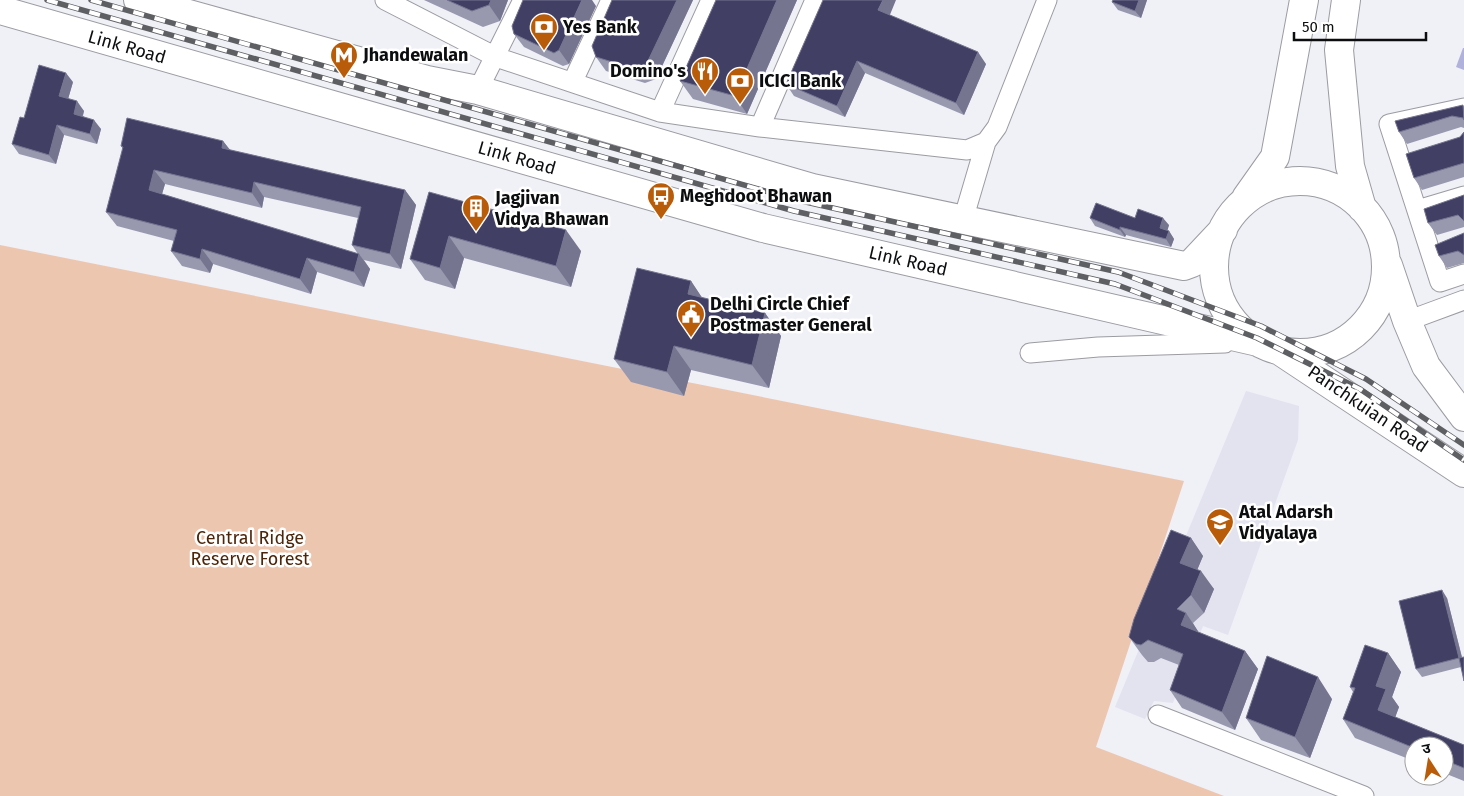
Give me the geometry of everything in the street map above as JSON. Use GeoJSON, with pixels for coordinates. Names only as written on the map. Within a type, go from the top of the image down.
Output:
{"type":"FeatureCollection","features":[{"type":"Feature","properties":{"kind":"main road"},"geometry":{"type":"LineString","coordinates":[[138,0],[427,80],[478,90],[812,188],[1184,266],[1192,263],[1223,230],[1275,156],[1304,0]]}},
{"type":"Feature","properties":{"kind":"main road"},"geometry":{"type":"LineString","coordinates":[[1346,0],[1339,50],[1350,166],[1362,208]]}},
{"type":"Feature","properties":{"kind":"main road","name":"Link Road"},"geometry":{"type":"LineString","coordinates":[[0,10],[763,228],[1271,345]]}},
{"type":"Feature","properties":{"kind":"main road"},"geometry":{"type":"LineString","coordinates":[[1242,204],[1258,193],[1275,185],[1312,182],[1331,187],[1348,196],[1362,208],[1378,231],[1407,322],[1426,366],[1464,417]]}},
{"type":"Feature","properties":{"kind":"main road"},"geometry":{"type":"LineString","coordinates":[[1223,230],[1216,247],[1215,283],[1220,300],[1229,316],[1241,330],[1271,345],[1295,353],[1316,352],[1336,345],[1355,334],[1369,318],[1380,300],[1386,280],[1386,258]]}},
{"type":"Feature","properties":{"kind":"main road","name":"Panchkuian Road"},"geometry":{"type":"LineString","coordinates":[[1271,345],[1464,473]]}},
{"type":"Feature","properties":{"kind":"street"},"geometry":{"type":"LineString","coordinates":[[385,0],[496,56],[660,112],[760,127],[950,149],[967,150],[986,142]]}},
{"type":"Feature","properties":{"kind":"street"},"geometry":{"type":"LineString","coordinates":[[478,90],[523,0]]}},
{"type":"Feature","properties":{"kind":"street"},"geometry":{"type":"LineString","coordinates":[[573,81],[611,0]]}},
{"type":"Feature","properties":{"kind":"street"},"geometry":{"type":"LineString","coordinates":[[660,112],[711,0]]}},
{"type":"Feature","properties":{"kind":"street"},"geometry":{"type":"LineString","coordinates":[[760,127],[815,0]]}},
{"type":"Feature","properties":{"kind":"street"},"geometry":{"type":"LineString","coordinates":[[963,220],[986,142],[1002,117],[1047,0]]}},
{"type":"Feature","properties":{"kind":"street"},"geometry":{"type":"LineString","coordinates":[[1464,108],[1388,124],[1418,210],[1438,246],[1440,282],[1464,274]]}},
{"type":"Feature","properties":{"kind":"street"},"geometry":{"type":"LineString","coordinates":[[1400,158],[1418,152]]}},
{"type":"Feature","properties":{"kind":"street"},"geometry":{"type":"LineString","coordinates":[[1418,210],[1464,196]]}},
{"type":"Feature","properties":{"kind":"street"},"geometry":{"type":"LineString","coordinates":[[1407,322],[1464,300]]}},
{"type":"Feature","properties":{"kind":"street"},"geometry":{"type":"LineString","coordinates":[[1030,354],[1083,348],[1209,342],[1271,345]]}},
{"type":"Feature","properties":{"kind":"street"},"geometry":{"type":"LineString","coordinates":[[1158,715],[1364,796]]}},
{"type":"Feature","properties":{"kind":"shaded area","name":"Atal Adarsh Vidyalaya"},"geometry":{"type":"Polygon","coordinates":[[[1246,391],[1299,406],[1298,440],[1228,635],[1203,626],[1173,703],[1154,701],[1145,719],[1115,707],[1246,391]]]}},
{"type":"Feature","properties":{"kind":"green space","name":"Central Ridge Reserve Forest"},"geometry":{"type":"Polygon","coordinates":[[[0,245],[1184,481],[1096,747],[1224,796],[0,796],[0,245]]]}},
{"type":"Feature","properties":{"kind":"water"},"geometry":{"type":"Polygon","coordinates":[[[1464,48],[1464,70],[1456,67],[1464,48]]]}},
{"type":"Feature","properties":{"kind":"building"},"geometry":{"type":"Polygon","coordinates":[[[447,0],[491,0],[489,5],[472,11],[447,0]]]}},
{"type":"Feature","properties":{"kind":"building"},"geometry":{"type":"Polygon","coordinates":[[[523,0],[582,0],[559,50],[554,53],[514,34],[512,26],[523,0]]]}},
{"type":"Feature","properties":{"kind":"building"},"geometry":{"type":"Polygon","coordinates":[[[612,0],[677,0],[646,65],[635,69],[596,57],[592,46],[612,0]]]}},
{"type":"Feature","properties":{"kind":"building"},"geometry":{"type":"Polygon","coordinates":[[[716,0],[777,0],[735,96],[680,81],[716,0]]]}},
{"type":"Feature","properties":{"kind":"building"},"geometry":{"type":"Polygon","coordinates":[[[823,0],[883,0],[878,10],[978,52],[956,103],[857,61],[837,106],[786,84],[823,0]]]}},
{"type":"Feature","properties":{"kind":"building"},"geometry":{"type":"Polygon","coordinates":[[[1113,0],[1139,0],[1135,11],[1112,2],[1113,0]]]}},
{"type":"Feature","properties":{"kind":"building"},"geometry":{"type":"Polygon","coordinates":[[[39,65],[66,73],[59,96],[77,101],[74,114],[94,120],[90,134],[57,125],[49,155],[12,144],[20,117],[24,118],[39,65]]]}},
{"type":"Feature","properties":{"kind":"building"},"geometry":{"type":"Polygon","coordinates":[[[1463,105],[1464,120],[1463,118],[1452,116],[1399,132],[1395,121],[1463,105]]]}},
{"type":"Feature","properties":{"kind":"building"},"geometry":{"type":"Polygon","coordinates":[[[127,118],[223,141],[222,148],[405,190],[390,254],[352,245],[361,207],[254,182],[252,193],[154,170],[149,190],[359,254],[354,272],[307,258],[300,279],[202,249],[200,259],[171,251],[177,230],[106,212],[123,147],[121,146],[127,118]]]}},
{"type":"Feature","properties":{"kind":"building"},"geometry":{"type":"Polygon","coordinates":[[[1464,132],[1464,163],[1414,178],[1406,154],[1460,137],[1464,132]]]}},
{"type":"Feature","properties":{"kind":"building"},"geometry":{"type":"Polygon","coordinates":[[[429,192],[566,230],[556,266],[449,236],[440,268],[410,259],[429,192]]]}},
{"type":"Feature","properties":{"kind":"building"},"geometry":{"type":"Polygon","coordinates":[[[1464,195],[1464,221],[1458,215],[1428,223],[1424,209],[1464,195]]]}},
{"type":"Feature","properties":{"kind":"building"},"geometry":{"type":"Polygon","coordinates":[[[1096,203],[1135,218],[1138,209],[1163,218],[1160,228],[1169,231],[1166,239],[1120,227],[1120,230],[1090,218],[1096,203]]]}},
{"type":"Feature","properties":{"kind":"building"},"geometry":{"type":"Polygon","coordinates":[[[1464,233],[1464,255],[1458,251],[1439,256],[1435,245],[1464,233]]]}},
{"type":"Feature","properties":{"kind":"building"},"geometry":{"type":"Polygon","coordinates":[[[637,268],[691,281],[688,294],[765,313],[752,365],[674,346],[667,372],[614,359],[637,268]]]}},
{"type":"Feature","properties":{"kind":"building"},"geometry":{"type":"Polygon","coordinates":[[[1171,530],[1191,538],[1180,563],[1201,571],[1191,595],[1177,609],[1186,613],[1181,625],[1245,651],[1222,712],[1170,690],[1183,654],[1148,640],[1141,645],[1136,644],[1129,637],[1134,619],[1171,530]]]}},
{"type":"Feature","properties":{"kind":"building"},"geometry":{"type":"Polygon","coordinates":[[[1442,590],[1459,658],[1416,669],[1399,601],[1442,590]]]}},
{"type":"Feature","properties":{"kind":"building"},"geometry":{"type":"Polygon","coordinates":[[[1365,645],[1388,653],[1376,686],[1386,689],[1378,710],[1442,736],[1404,736],[1404,744],[1343,719],[1355,688],[1350,687],[1365,645]]]}},
{"type":"Feature","properties":{"kind":"building"},"geometry":{"type":"Polygon","coordinates":[[[1267,656],[1318,677],[1295,737],[1246,718],[1267,656]]]}},
{"type":"Feature","properties":{"kind":"building"},"geometry":{"type":"Polygon","coordinates":[[[1464,657],[1464,681],[1459,658],[1464,657]]]}},
{"type":"Feature","properties":{"kind":"building"},"geometry":{"type":"Polygon","coordinates":[[[1454,741],[1464,745],[1464,768],[1454,764],[1454,741]]]}},
{"type":"Feature","properties":{"kind":"railway"},"geometry":{"type":"LineString","coordinates":[[47,0],[794,211],[1115,284],[1257,338],[1360,389],[1464,460]]}},
{"type":"Feature","properties":{"kind":"railway"},"geometry":{"type":"LineString","coordinates":[[91,0],[797,200],[1118,272],[1261,326],[1366,379],[1464,445]]}},
{"type":"Feature","properties":{"kind":"place","name":"Yes Bank"},"geometry":{"type":"Point","coordinates":[544,51]}},
{"type":"Feature","properties":{"kind":"place","name":"Jhandewalan"},"geometry":{"type":"Point","coordinates":[344,79]}},
{"type":"Feature","properties":{"kind":"place","name":"Domino's"},"geometry":{"type":"Point","coordinates":[705,95]}},
{"type":"Feature","properties":{"kind":"place","name":"ICICI Bank"},"geometry":{"type":"Point","coordinates":[740,105]}},
{"type":"Feature","properties":{"kind":"place","name":"Meghdoot Bhawan"},"geometry":{"type":"Point","coordinates":[661,220]}},
{"type":"Feature","properties":{"kind":"place","name":"Jagjivan Vidya Bhawan"},"geometry":{"type":"Point","coordinates":[476,232]}},
{"type":"Feature","properties":{"kind":"place","name":"Delhi Circle Chief Postmaster General"},"geometry":{"type":"Point","coordinates":[691,338]}},
{"type":"Feature","properties":{"kind":"place","name":"Atal Adarsh Vidyalaya"},"geometry":{"type":"Point","coordinates":[1220,546]}}]}
